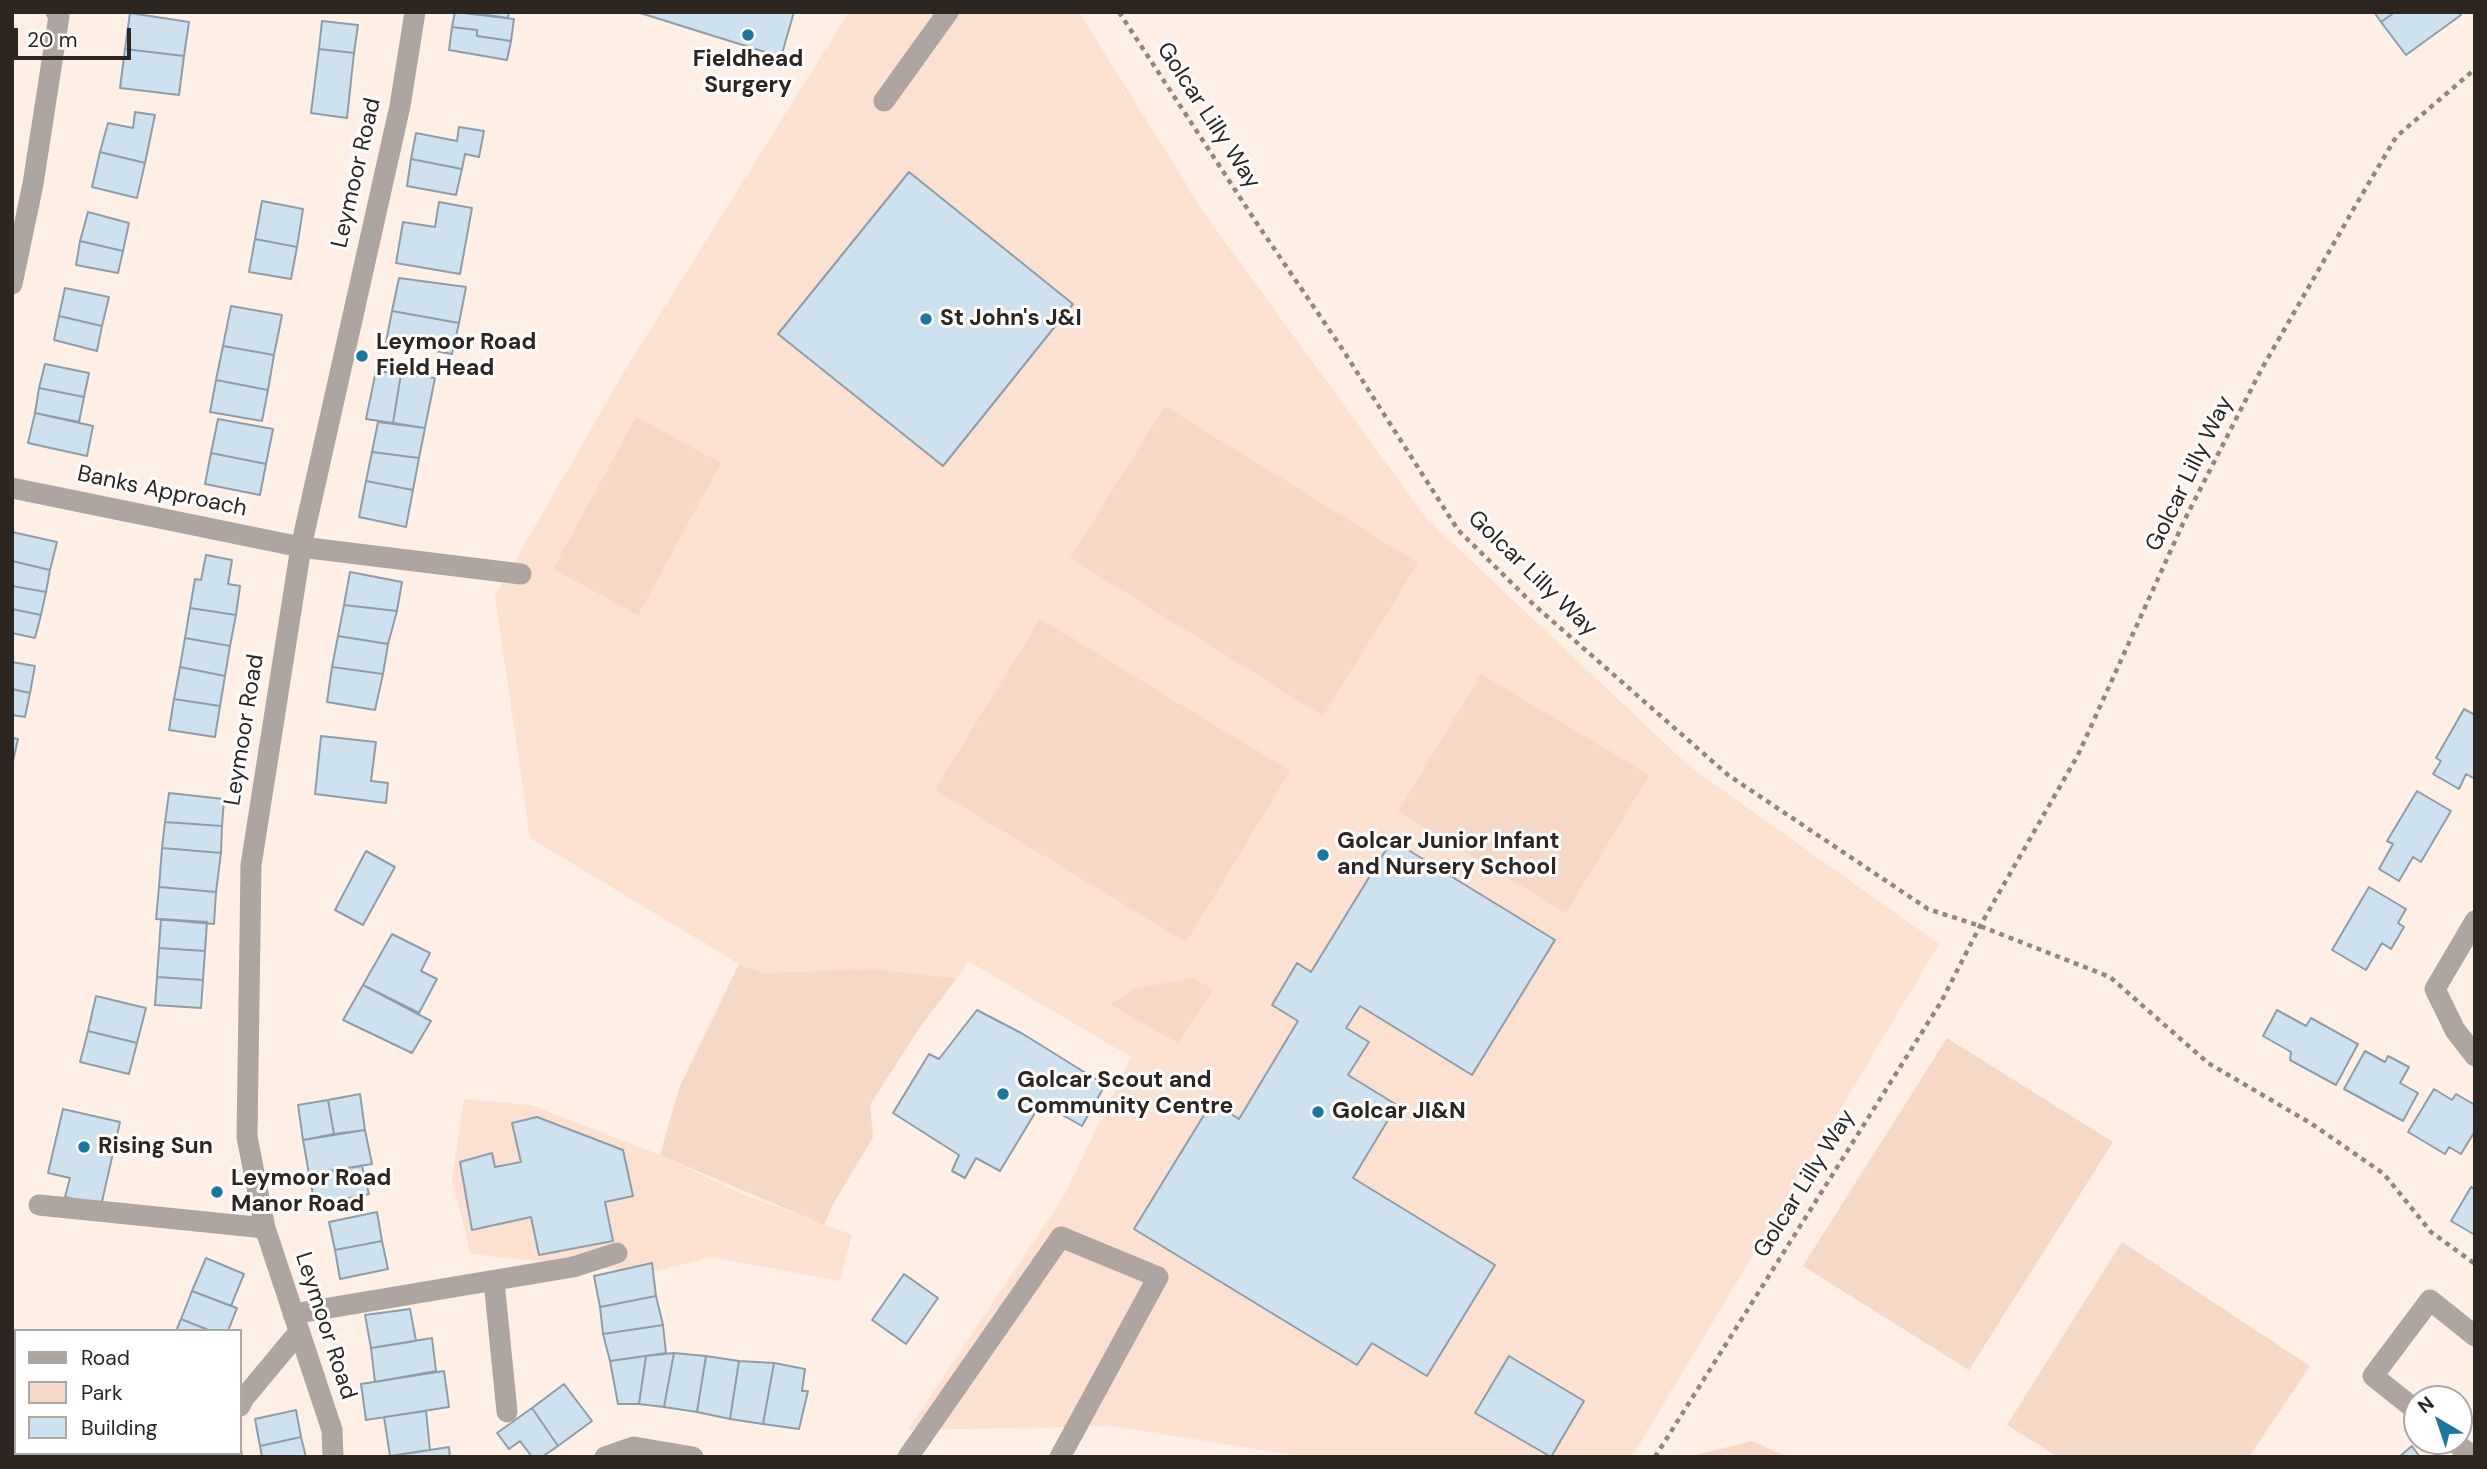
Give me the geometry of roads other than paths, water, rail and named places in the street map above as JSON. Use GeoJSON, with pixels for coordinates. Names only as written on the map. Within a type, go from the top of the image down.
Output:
{"type":"FeatureCollection","features":[{"type":"Feature","properties":{"kind":"street"},"geometry":{"type":"LineString","coordinates":[[12,284],[33,184],[59,16],[56,12]]}},
{"type":"Feature","properties":{"kind":"street","name":"Leymoor Road"},"geometry":{"type":"LineString","coordinates":[[333,1457],[332,1430],[265,1228],[247,1137],[251,865],[301,547],[400,106],[415,12]]}},
{"type":"Feature","properties":{"kind":"street"},"geometry":{"type":"LineString","coordinates":[[884,101],[948,12]]}},
{"type":"Feature","properties":{"kind":"street","name":"Banks Approach"},"geometry":{"type":"LineString","coordinates":[[12,488],[301,547],[521,574]]}},
{"type":"Feature","properties":{"kind":"street"},"geometry":{"type":"LineString","coordinates":[[2475,921],[2435,989],[2455,1030],[2475,1056]]}},
{"type":"Feature","properties":{"kind":"street"},"geometry":{"type":"LineString","coordinates":[[39,1205],[265,1228]]}},
{"type":"Feature","properties":{"kind":"street"},"geometry":{"type":"LineString","coordinates":[[908,1457],[1061,1237],[1158,1276],[1060,1457]]}},
{"type":"Feature","properties":{"kind":"street"},"geometry":{"type":"LineString","coordinates":[[242,1402],[296,1323],[573,1267],[617,1253]]}},
{"type":"Feature","properties":{"kind":"street"},"geometry":{"type":"LineString","coordinates":[[494,1281],[507,1412]]}},
{"type":"Feature","properties":{"kind":"street"},"geometry":{"type":"LineString","coordinates":[[2403,1400],[2373,1376],[2430,1300],[2475,1336]]}},
{"type":"Feature","properties":{"kind":"street"},"geometry":{"type":"LineString","coordinates":[[605,1457],[634,1447],[693,1457]]}},
{"type":"Feature","properties":{"kind":"place","name":"Fieldhead Surgery"},"geometry":{"type":"Point","coordinates":[748,35]}},
{"type":"Feature","properties":{"kind":"place","name":"St John's J&I"},"geometry":{"type":"Point","coordinates":[926,319]}},
{"type":"Feature","properties":{"kind":"place","name":"Leymoor Road Field Head"},"geometry":{"type":"Point","coordinates":[362,356]}},
{"type":"Feature","properties":{"kind":"place","name":"Golcar Junior Infant and Nursery School"},"geometry":{"type":"Point","coordinates":[1323,855]}},
{"type":"Feature","properties":{"kind":"place","name":"Golcar Scout and Community Centre"},"geometry":{"type":"Point","coordinates":[1003,1094]}},
{"type":"Feature","properties":{"kind":"place","name":"Golcar JI&N"},"geometry":{"type":"Point","coordinates":[1318,1112]}},
{"type":"Feature","properties":{"kind":"place","name":"Rising Sun"},"geometry":{"type":"Point","coordinates":[84,1147]}},
{"type":"Feature","properties":{"kind":"place","name":"Leymoor Road Manor Road"},"geometry":{"type":"Point","coordinates":[217,1192]}}]}
